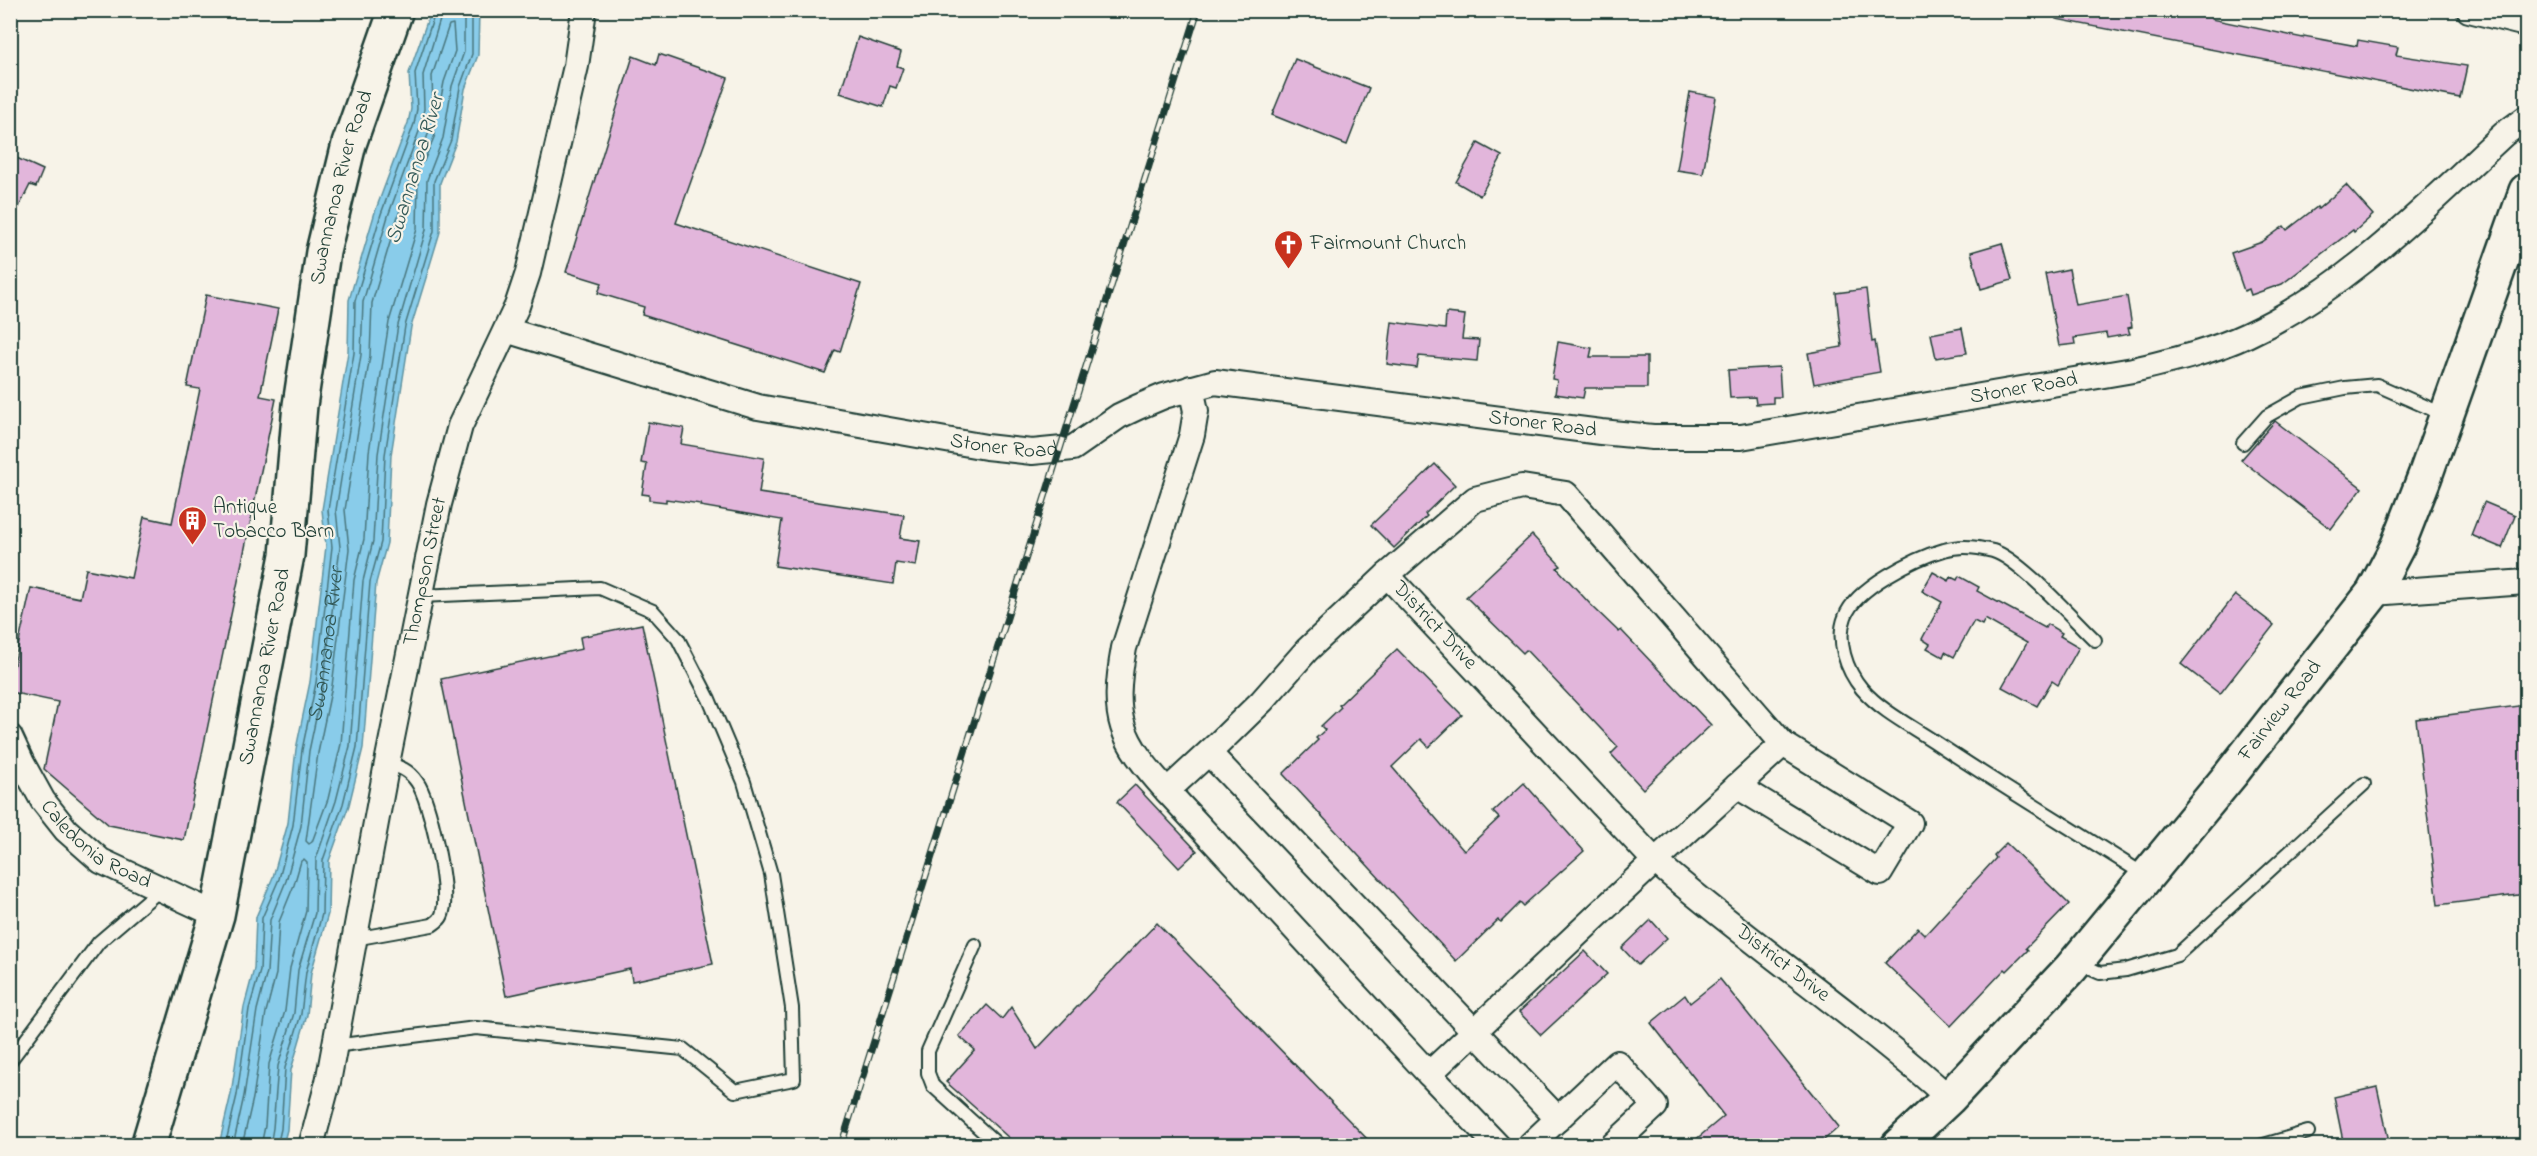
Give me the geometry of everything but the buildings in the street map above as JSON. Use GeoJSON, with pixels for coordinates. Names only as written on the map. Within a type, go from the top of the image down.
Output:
{"type":"FeatureCollection","features":[{"type":"Feature","properties":{"kind":"main road","name":"Swannanoa River Road"},"geometry":{"type":"LineString","coordinates":[[148,1146],[217,915],[288,555],[300,405],[323,252],[349,144],[396,10]]}},
{"type":"Feature","properties":{"kind":"main road","name":"Fairview Road"},"geometry":{"type":"LineString","coordinates":[[1898,1146],[1949,1098],[2076,963],[2231,774],[2373,593],[2398,545],[2526,191]]}},
{"type":"Feature","properties":{"kind":"street","name":"Thompson Street"},"geometry":{"type":"LineString","coordinates":[[311,1146],[328,1082],[387,763],[439,504],[460,426],[506,330],[520,295],[539,227],[576,66],[584,10]]}},
{"type":"Feature","properties":{"kind":"street"},"geometry":{"type":"LineString","coordinates":[[2469,10],[2526,24]]}},
{"type":"Feature","properties":{"kind":"street","name":"Stoner Road"},"geometry":{"type":"LineString","coordinates":[[506,330],[758,407],[986,447],[1032,452],[1073,448],[1119,416],[1138,406],[1215,382],[1601,432],[1653,436],[1741,437],[2133,370],[2176,360],[2244,337],[2314,298],[2382,246],[2504,134],[2526,118]]}},
{"type":"Feature","properties":{"kind":"street"},"geometry":{"type":"LineString","coordinates":[[1191,388],[1196,411],[1192,435],[1124,648],[1118,699],[1121,722],[1128,742],[1139,761],[1498,1146]]}},
{"type":"Feature","properties":{"kind":"street"},"geometry":{"type":"LineString","coordinates":[[1387,575],[1474,499],[1522,487],[1566,494],[1783,744],[1910,823],[1880,873],[1737,786]]}},
{"type":"Feature","properties":{"kind":"street","name":"District Drive"},"geometry":{"type":"LineString","coordinates":[[1167,791],[1262,701],[1307,650],[1387,575],[1655,861],[1914,1066],[1949,1098]]}},
{"type":"Feature","properties":{"kind":"street"},"geometry":{"type":"LineString","coordinates":[[2373,593],[2526,582]]}},
{"type":"Feature","properties":{"kind":"street","name":"Caledonia Road"},"geometry":{"type":"LineString","coordinates":[[10,737],[43,801],[66,830],[101,861],[217,915]]}},
{"type":"Feature","properties":{"kind":"street"},"geometry":{"type":"LineString","coordinates":[[1429,1074],[1783,744]]}},
{"type":"Feature","properties":{"kind":"street"},"geometry":{"type":"LineString","coordinates":[[1209,753],[1558,1119]]}},
{"type":"Feature","properties":{"kind":"street"},"geometry":{"type":"LineString","coordinates":[[1529,1146],[1617,1063],[1655,1106],[1612,1146]]}},
{"type":"Feature","properties":{"kind":"lane"},"geometry":{"type":"LineString","coordinates":[[2243,443],[2267,416],[2301,397],[2345,388],[2377,385],[2446,416]]}},
{"type":"Feature","properties":{"kind":"lane"},"geometry":{"type":"LineString","coordinates":[[2095,640],[2014,561],[1995,552],[1968,547],[1945,549],[1910,564],[1863,592],[1845,616],[1841,639],[1847,664],[1862,689],[1884,707],[1960,759],[2147,876]]}},
{"type":"Feature","properties":{"kind":"lane"},"geometry":{"type":"LineString","coordinates":[[334,1046],[476,1028],[683,1049],[735,1091],[794,1080],[792,1008],[771,874],[744,782],[709,699],[678,639],[653,611],[600,588],[420,596]]}},
{"type":"Feature","properties":{"kind":"lane"},"geometry":{"type":"LineString","coordinates":[[354,939],[432,925],[439,921],[443,912],[445,901],[435,834],[425,796],[416,780],[405,768],[387,763]]}},
{"type":"Feature","properties":{"kind":"lane"},"geometry":{"type":"LineString","coordinates":[[2076,963],[2100,973],[2126,969],[2177,955],[2364,784]]}},
{"type":"Feature","properties":{"kind":"lane"},"geometry":{"type":"LineString","coordinates":[[10,1061],[99,942],[161,889]]}},
{"type":"Feature","properties":{"kind":"lane"},"geometry":{"type":"LineString","coordinates":[[975,945],[928,1051],[928,1073],[933,1086],[999,1146]]}},
{"type":"Feature","properties":{"kind":"lane"},"geometry":{"type":"LineString","coordinates":[[2260,1146],[2308,1132]]}},
{"type":"Feature","properties":{"kind":"water","name":"Swannanoa River"},"geometry":{"type":"Polygon","coordinates":[[[431,10],[479,11],[478,55],[465,89],[456,142],[440,183],[440,232],[411,327],[391,455],[387,543],[376,583],[363,748],[349,805],[329,861],[328,914],[311,973],[307,1015],[291,1070],[287,1130],[283,1145],[219,1145],[231,1094],[244,1007],[254,969],[256,917],[273,877],[288,823],[296,749],[310,682],[326,546],[322,510],[348,352],[349,300],[375,212],[408,123],[411,109],[409,73],[431,10]]]}},
{"type":"Feature","properties":{"kind":"railway"},"geometry":{"type":"LineString","coordinates":[[841,1146],[1198,10]]}},
{"type":"Feature","properties":{"kind":"place","name":"Fairmount Church"},"geometry":{"type":"Point","coordinates":[1289,270]}},
{"type":"Feature","properties":{"kind":"place","name":"Antique Tobacco Barn"},"geometry":{"type":"Point","coordinates":[192,546]}}]}
